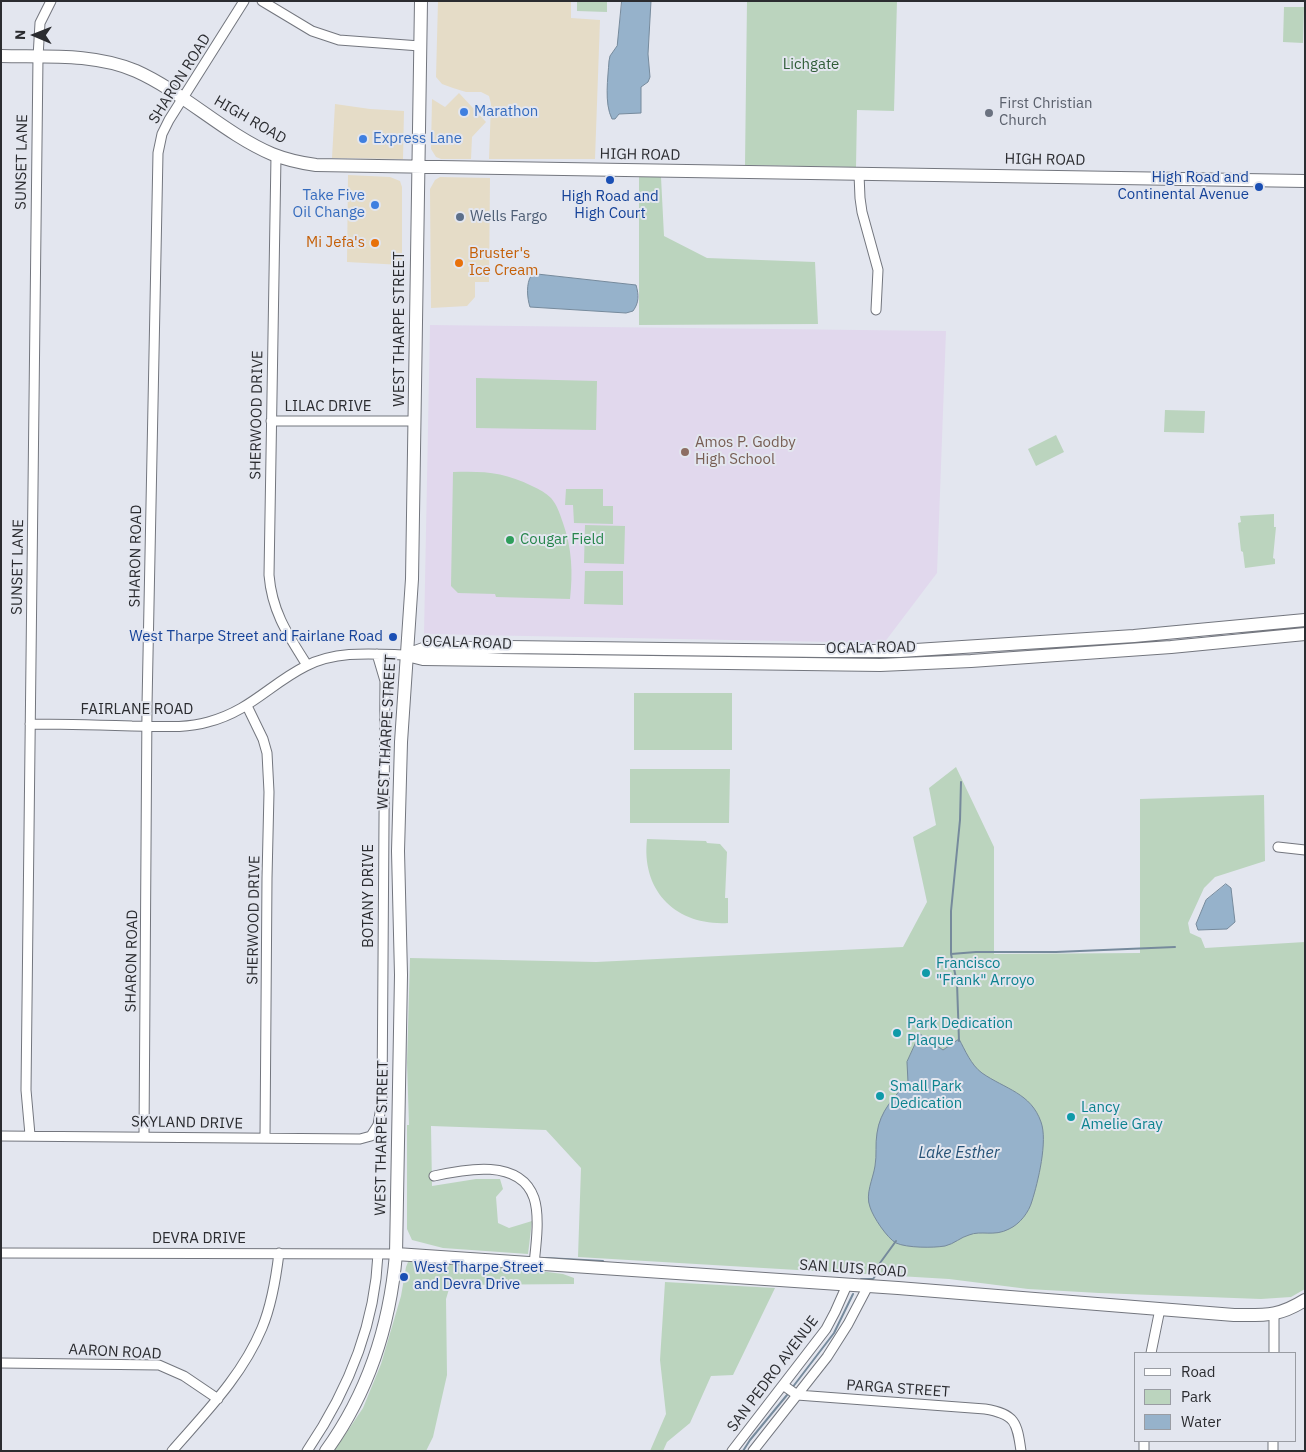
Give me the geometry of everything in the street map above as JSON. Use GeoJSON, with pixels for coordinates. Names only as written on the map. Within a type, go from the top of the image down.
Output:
{"type":"FeatureCollection","features":[{"type":"Feature","properties":{"kind":"main road","name":"WEST THARPE STREET"},"geometry":{"type":"LineString","coordinates":[[326,1451],[356,1402],[380,1343],[393,1286],[396,1254],[401,975],[398,851],[400,742],[412,579],[421,1]]}},
{"type":"Feature","properties":{"kind":"main road","name":"HIGH ROAD"},"geometry":{"type":"LineString","coordinates":[[1,56],[91,59],[121,65],[149,78],[259,148],[296,162],[316,165],[1305,181]]}},
{"type":"Feature","properties":{"kind":"main road","name":"OCALA ROAD"},"geometry":{"type":"LineString","coordinates":[[407,655],[426,648],[805,651],[933,649],[1025,644],[1305,620]]}},
{"type":"Feature","properties":{"kind":"main road"},"geometry":{"type":"LineString","coordinates":[[1150,634],[1150,648]]}},
{"type":"Feature","properties":{"kind":"main road","name":"OCALA ROAD"},"geometry":{"type":"LineString","coordinates":[[407,655],[424,659],[804,665],[927,663],[1020,658],[1305,634]]}},
{"type":"Feature","properties":{"kind":"main road"},"geometry":{"type":"LineString","coordinates":[[1025,644],[1033,656]]}},
{"type":"Feature","properties":{"kind":"main road"},"geometry":{"type":"LineString","coordinates":[[1020,658],[1025,644]]}},
{"type":"Feature","properties":{"kind":"main road"},"geometry":{"type":"LineString","coordinates":[[561,648],[561,661]]}},
{"type":"Feature","properties":{"kind":"main road"},"geometry":{"type":"LineString","coordinates":[[927,663],[933,649]]}},
{"type":"Feature","properties":{"kind":"main road"},"geometry":{"type":"LineString","coordinates":[[804,665],[805,651]]}},
{"type":"Feature","properties":{"kind":"main road"},"geometry":{"type":"LineString","coordinates":[[822,665],[823,651]]}},
{"type":"Feature","properties":{"kind":"main road","name":"SAN LUIS ROAD"},"geometry":{"type":"LineString","coordinates":[[396,1254],[868,1286],[1234,1315],[1285,1312],[1305,1300]]}},
{"type":"Feature","properties":{"kind":"street","name":"SUNSET LANE"},"geometry":{"type":"LineString","coordinates":[[30,1135],[26,1090],[38,57],[40,23],[51,1]]}},
{"type":"Feature","properties":{"kind":"street","name":"SHARON ROAD"},"geometry":{"type":"LineString","coordinates":[[144,1136],[148,726],[158,146],[162,134],[244,1]]}},
{"type":"Feature","properties":{"kind":"street"},"geometry":{"type":"LineString","coordinates":[[262,1],[312,31],[339,40],[420,46]]}},
{"type":"Feature","properties":{"kind":"street","name":"SHERWOOD DRIVE"},"geometry":{"type":"LineString","coordinates":[[276,156],[269,551],[271,591],[279,619],[308,665]]}},
{"type":"Feature","properties":{"kind":"street"},"geometry":{"type":"LineString","coordinates":[[859,174],[862,212],[878,270],[876,310]]}},
{"type":"Feature","properties":{"kind":"street","name":"LILAC DRIVE"},"geometry":{"type":"LineString","coordinates":[[271,422],[415,421]]}},
{"type":"Feature","properties":{"kind":"street","name":"BOTANY DRIVE"},"geometry":{"type":"LineString","coordinates":[[371,1136],[378,1125],[382,1101],[385,681],[377,654]]}},
{"type":"Feature","properties":{"kind":"street","name":"FAIRLANE ROAD"},"geometry":{"type":"LineString","coordinates":[[30,724],[193,725],[228,716],[247,706],[308,665],[340,656],[407,655]]}},
{"type":"Feature","properties":{"kind":"street","name":"SHERWOOD DRIVE"},"geometry":{"type":"LineString","coordinates":[[247,706],[263,738],[270,792],[267,888],[265,1138]]}},
{"type":"Feature","properties":{"kind":"street"},"geometry":{"type":"LineString","coordinates":[[1278,847],[1305,850]]}},
{"type":"Feature","properties":{"kind":"street","name":"SKYLAND DRIVE"},"geometry":{"type":"LineString","coordinates":[[1,1136],[144,1136],[360,1140],[371,1136]]}},
{"type":"Feature","properties":{"kind":"street"},"geometry":{"type":"LineString","coordinates":[[434,1176],[458,1170],[484,1169],[501,1171],[520,1178],[530,1190],[535,1204],[534,1264]]}},
{"type":"Feature","properties":{"kind":"street","name":"DEVRA DRIVE"},"geometry":{"type":"LineString","coordinates":[[1,1253],[396,1254]]}},
{"type":"Feature","properties":{"kind":"street"},"geometry":{"type":"LineString","coordinates":[[172,1451],[218,1399],[242,1366],[262,1327],[275,1279],[279,1253]]}},
{"type":"Feature","properties":{"kind":"street"},"geometry":{"type":"LineString","coordinates":[[307,1451],[332,1413],[359,1352],[372,1308],[377,1278],[378,1254]]}},
{"type":"Feature","properties":{"kind":"street","name":"SAN PEDRO AVENUE"},"geometry":{"type":"LineString","coordinates":[[732,1451],[826,1329],[847,1285]]}},
{"type":"Feature","properties":{"kind":"street","name":"SAN PEDRO AVENUE"},"geometry":{"type":"LineString","coordinates":[[753,1451],[838,1340],[868,1286]]}},
{"type":"Feature","properties":{"kind":"street"},"geometry":{"type":"LineString","coordinates":[[1151,1352],[1160,1309]]}},
{"type":"Feature","properties":{"kind":"street"},"geometry":{"type":"LineString","coordinates":[[1274,1314],[1274,1352]]}},
{"type":"Feature","properties":{"kind":"street","name":"AARON ROAD"},"geometry":{"type":"LineString","coordinates":[[1,1363],[159,1365],[184,1376],[218,1399]]}},
{"type":"Feature","properties":{"kind":"street","name":"PARGA STREET"},"geometry":{"type":"LineString","coordinates":[[782,1385],[797,1395],[985,1408],[1006,1414],[1012,1418],[1019,1431],[1021,1451]]}},
{"type":"Feature","properties":{"kind":"shaded area"},"geometry":{"type":"Polygon","coordinates":[[[438,1],[571,1],[571,18],[600,20],[595,159],[489,159],[491,104],[489,96],[481,92],[466,92],[453,88],[442,84],[436,77],[438,1]]]}},
{"type":"Feature","properties":{"kind":"shaded area"},"geometry":{"type":"Polygon","coordinates":[[[459,93],[486,122],[472,137],[471,159],[441,159],[436,157],[431,149],[432,99],[445,107],[459,93]]]}},
{"type":"Feature","properties":{"kind":"shaded area"},"geometry":{"type":"Polygon","coordinates":[[[335,104],[404,111],[403,159],[332,158],[335,104]]]}},
{"type":"Feature","properties":{"kind":"shaded area"},"geometry":{"type":"Polygon","coordinates":[[[348,175],[390,177],[400,181],[402,187],[402,265],[347,262],[348,175]]]}},
{"type":"Feature","properties":{"kind":"shaded area"},"geometry":{"type":"Polygon","coordinates":[[[440,177],[490,178],[489,282],[475,282],[475,297],[467,306],[431,308],[430,189],[435,180],[440,177]]]}},
{"type":"Feature","properties":{"kind":"shaded area","name":"Amos P. Godby High School"},"geometry":{"type":"Polygon","coordinates":[[[430,325],[946,331],[937,573],[884,643],[424,634],[430,325]]]}},
{"type":"Feature","properties":{"kind":"green space"},"geometry":{"type":"Polygon","coordinates":[[[577,1],[607,1],[607,12],[577,11],[577,1]]]}},
{"type":"Feature","properties":{"kind":"green space","name":"Lichgate"},"geometry":{"type":"Polygon","coordinates":[[[747,1],[897,1],[894,111],[857,110],[856,167],[745,165],[747,1]]]}},
{"type":"Feature","properties":{"kind":"green space"},"geometry":{"type":"Polygon","coordinates":[[[1284,7],[1304,7],[1303,43],[1283,42],[1284,7]]]}},
{"type":"Feature","properties":{"kind":"green space"},"geometry":{"type":"Polygon","coordinates":[[[639,177],[661,177],[664,236],[707,258],[815,262],[818,324],[639,325],[639,177]]]}},
{"type":"Feature","properties":{"kind":"green space"},"geometry":{"type":"Polygon","coordinates":[[[476,378],[597,381],[596,430],[476,428],[476,378]]]}},
{"type":"Feature","properties":{"kind":"green space"},"geometry":{"type":"Polygon","coordinates":[[[1165,410],[1205,411],[1204,433],[1164,432],[1165,410]]]}},
{"type":"Feature","properties":{"kind":"green space"},"geometry":{"type":"Polygon","coordinates":[[[1056,435],[1064,452],[1036,466],[1028,449],[1056,435]]]}},
{"type":"Feature","properties":{"kind":"green space","name":"Cougar Field"},"geometry":{"type":"Polygon","coordinates":[[[453,472],[484,472],[503,475],[535,487],[551,498],[559,513],[570,551],[570,599],[496,597],[495,594],[458,593],[451,586],[453,472]]]}},
{"type":"Feature","properties":{"kind":"green space"},"geometry":{"type":"Polygon","coordinates":[[[566,489],[603,489],[603,506],[613,506],[613,524],[574,523],[573,505],[565,505],[566,489]]]}},
{"type":"Feature","properties":{"kind":"green space"},"geometry":{"type":"Polygon","coordinates":[[[1274,514],[1274,527],[1276,527],[1273,558],[1275,559],[1275,564],[1245,568],[1238,523],[1241,522],[1240,516],[1274,514]]]}},
{"type":"Feature","properties":{"kind":"green space"},"geometry":{"type":"Polygon","coordinates":[[[585,525],[625,526],[624,564],[584,563],[585,525]]]}},
{"type":"Feature","properties":{"kind":"green space"},"geometry":{"type":"Polygon","coordinates":[[[585,571],[623,571],[623,605],[584,604],[585,571]]]}},
{"type":"Feature","properties":{"kind":"green space"},"geometry":{"type":"Polygon","coordinates":[[[634,693],[732,693],[732,750],[634,750],[634,693]]]}},
{"type":"Feature","properties":{"kind":"green space"},"geometry":{"type":"Polygon","coordinates":[[[956,767],[994,847],[994,954],[1140,953],[1140,799],[1264,795],[1265,861],[1215,877],[1204,888],[1188,923],[1190,933],[1201,938],[1205,948],[1305,942],[1305,1289],[1291,1297],[1261,1299],[1099,1293],[1028,1289],[949,1279],[578,1257],[581,1168],[546,1130],[431,1126],[432,1186],[476,1179],[500,1179],[503,1189],[496,1197],[498,1223],[509,1228],[532,1221],[528,1254],[443,1248],[412,1240],[407,1229],[407,1125],[409,1125],[407,1063],[410,958],[596,962],[903,947],[927,902],[913,837],[936,825],[929,788],[956,767]]]}},
{"type":"Feature","properties":{"kind":"green space"},"geometry":{"type":"Polygon","coordinates":[[[630,769],[730,769],[729,823],[630,823],[630,769]]]}},
{"type":"Feature","properties":{"kind":"green space"},"geometry":{"type":"Polygon","coordinates":[[[647,839],[706,841],[707,843],[720,844],[727,852],[725,898],[728,898],[728,923],[709,922],[693,918],[678,911],[666,902],[656,889],[650,874],[647,858],[647,839]]]}},
{"type":"Feature","properties":{"kind":"green space"},"geometry":{"type":"Polygon","coordinates":[[[408,1262],[484,1264],[563,1274],[574,1278],[574,1284],[456,1285],[449,1289],[446,1299],[447,1375],[433,1437],[426,1451],[334,1451],[363,1408],[381,1364],[401,1296],[408,1262]]]}},
{"type":"Feature","properties":{"kind":"green space"},"geometry":{"type":"Polygon","coordinates":[[[665,1282],[775,1288],[733,1375],[711,1376],[690,1423],[667,1442],[663,1451],[650,1451],[666,1414],[660,1360],[665,1282]]]}},
{"type":"Feature","properties":{"kind":"water"},"geometry":{"type":"Polygon","coordinates":[[[622,1],[651,1],[648,54],[650,77],[648,82],[641,87],[641,113],[619,114],[615,119],[612,119],[608,106],[607,83],[610,56],[617,46],[622,1]]]}},
{"type":"Feature","properties":{"kind":"water"},"geometry":{"type":"Polygon","coordinates":[[[537,274],[636,285],[637,302],[633,311],[626,313],[530,307],[528,283],[531,276],[537,274]]]}},
{"type":"Feature","properties":{"kind":"water"},"geometry":{"type":"Polygon","coordinates":[[[1226,884],[1231,888],[1235,922],[1227,929],[1198,930],[1196,924],[1206,900],[1226,884]]]}},
{"type":"Feature","properties":{"kind":"water","name":"Lake Esther"},"geometry":{"type":"Polygon","coordinates":[[[920,1034],[943,1050],[959,1039],[978,1070],[1024,1098],[1037,1112],[1043,1130],[1043,1150],[1039,1173],[1029,1209],[1017,1224],[1009,1229],[998,1233],[966,1236],[945,1246],[907,1246],[896,1243],[889,1237],[872,1211],[868,1197],[875,1166],[876,1137],[879,1125],[888,1105],[908,1082],[907,1062],[920,1034]]]}},
{"type":"Feature","properties":{"kind":"waterway"},"geometry":{"type":"LineString","coordinates":[[959,1041],[957,983],[951,954],[951,911],[960,820],[961,782]]}},
{"type":"Feature","properties":{"kind":"waterway"},"geometry":{"type":"LineString","coordinates":[[951,954],[1175,947]]}},
{"type":"Feature","properties":{"kind":"waterway"},"geometry":{"type":"LineString","coordinates":[[861,1279],[873,1279],[880,1263],[896,1241]]}},
{"type":"Feature","properties":{"kind":"waterway"},"geometry":{"type":"LineString","coordinates":[[546,1258],[603,1261]]}},
{"type":"Feature","properties":{"kind":"waterway"},"geometry":{"type":"LineString","coordinates":[[792,1388],[834,1333],[853,1294]]}},
{"type":"Feature","properties":{"kind":"waterway"},"geometry":{"type":"LineString","coordinates":[[743,1451],[787,1395]]}},
{"type":"Feature","properties":{"kind":"place","name":"Marathon"},"geometry":{"type":"Point","coordinates":[464,112]}},
{"type":"Feature","properties":{"kind":"place","name":"First Christian Church"},"geometry":{"type":"Point","coordinates":[989,113]}},
{"type":"Feature","properties":{"kind":"place","name":"Express Lane"},"geometry":{"type":"Point","coordinates":[363,139]}},
{"type":"Feature","properties":{"kind":"place","name":"High Road and High Court"},"geometry":{"type":"Point","coordinates":[610,180]}},
{"type":"Feature","properties":{"kind":"place","name":"High Road and Continental Avenue"},"geometry":{"type":"Point","coordinates":[1259,187]}},
{"type":"Feature","properties":{"kind":"place","name":"Take Five Oil Change"},"geometry":{"type":"Point","coordinates":[375,205]}},
{"type":"Feature","properties":{"kind":"place","name":"Wells Fargo"},"geometry":{"type":"Point","coordinates":[460,217]}},
{"type":"Feature","properties":{"kind":"place","name":"Mi Jefa's"},"geometry":{"type":"Point","coordinates":[375,243]}},
{"type":"Feature","properties":{"kind":"place","name":"Bruster's Ice Cream"},"geometry":{"type":"Point","coordinates":[459,263]}},
{"type":"Feature","properties":{"kind":"place","name":"Amos P. Godby High School"},"geometry":{"type":"Point","coordinates":[685,452]}},
{"type":"Feature","properties":{"kind":"place","name":"Cougar Field"},"geometry":{"type":"Point","coordinates":[510,540]}},
{"type":"Feature","properties":{"kind":"place","name":"West Tharpe Street and Fairlane Road"},"geometry":{"type":"Point","coordinates":[393,637]}},
{"type":"Feature","properties":{"kind":"place","name":"Francisco \"Frank\" Arroyo"},"geometry":{"type":"Point","coordinates":[926,973]}},
{"type":"Feature","properties":{"kind":"place","name":"Park Dedication Plaque"},"geometry":{"type":"Point","coordinates":[897,1033]}},
{"type":"Feature","properties":{"kind":"place","name":"Small Park Dedication"},"geometry":{"type":"Point","coordinates":[880,1096]}},
{"type":"Feature","properties":{"kind":"place","name":"Lancy Amelie Gray"},"geometry":{"type":"Point","coordinates":[1071,1117]}},
{"type":"Feature","properties":{"kind":"place","name":"West Tharpe Street and Devra Drive"},"geometry":{"type":"Point","coordinates":[404,1277]}}]}
